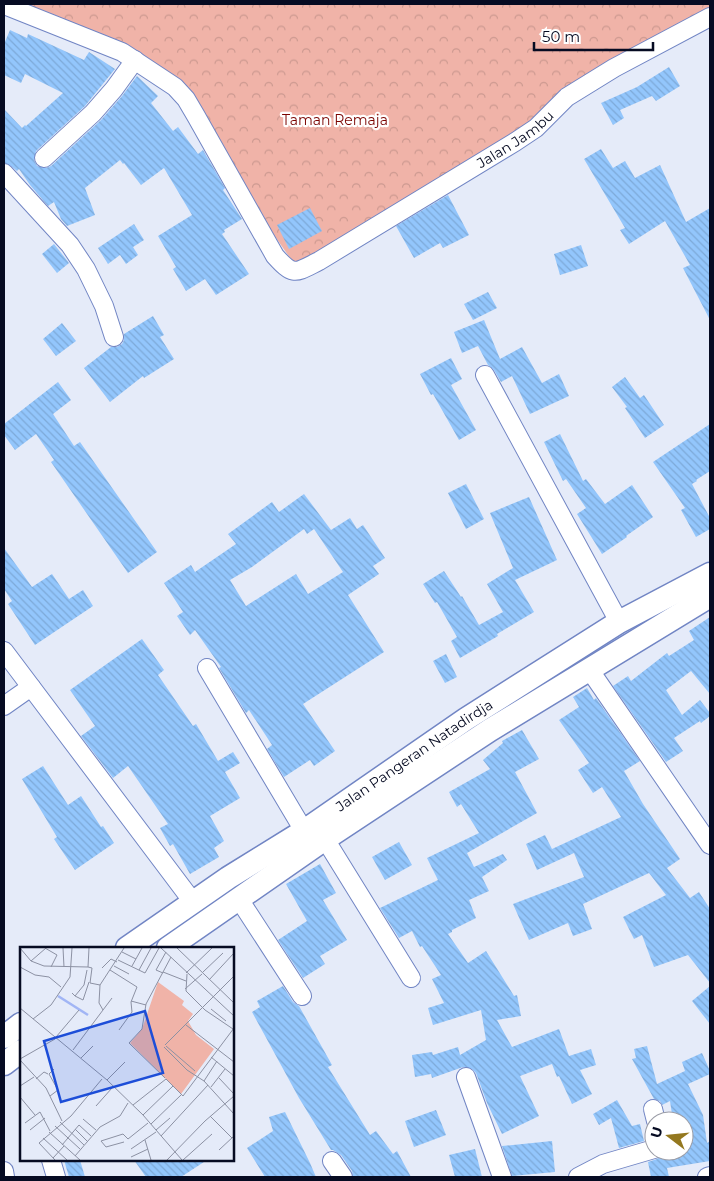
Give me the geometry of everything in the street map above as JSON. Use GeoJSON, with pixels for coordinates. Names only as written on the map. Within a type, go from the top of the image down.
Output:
{"type":"FeatureCollection","features":[{"type":"Feature","properties":{"kind":"main road","name":"Jalan Pangeran Natadirdja"},"geometry":{"type":"LineString","coordinates":[[128,947],[228,878],[304,831],[466,719],[619,622],[710,574]]}},
{"type":"Feature","properties":{"kind":"main road","name":"Jalan Pangeran Natadirdja"},"geometry":{"type":"LineString","coordinates":[[169,947],[325,839],[490,730],[710,596]]}},
{"type":"Feature","properties":{"kind":"main road"},"geometry":{"type":"LineString","coordinates":[[576,649],[589,669]]}},
{"type":"Feature","properties":{"kind":"main road"},"geometry":{"type":"LineString","coordinates":[[4,1037],[20,1025]]}},
{"type":"Feature","properties":{"kind":"street"},"geometry":{"type":"LineString","coordinates":[[4,5],[105,44],[135,60],[114,89],[93,113],[44,158]]}},
{"type":"Feature","properties":{"kind":"street","name":"Jalan Jambu"},"geometry":{"type":"LineString","coordinates":[[135,60],[175,87],[186,99],[275,256],[287,269],[293,272],[319,261],[515,142],[536,128],[567,97],[614,68],[710,17]]}},
{"type":"Feature","properties":{"kind":"street"},"geometry":{"type":"LineString","coordinates":[[4,173],[70,245],[86,269],[104,306],[114,337]]}},
{"type":"Feature","properties":{"kind":"street"},"geometry":{"type":"LineString","coordinates":[[485,376],[619,622]]}},
{"type":"Feature","properties":{"kind":"street"},"geometry":{"type":"LineString","coordinates":[[4,651],[193,902]]}},
{"type":"Feature","properties":{"kind":"street"},"geometry":{"type":"LineString","coordinates":[[207,668],[304,831]]}},
{"type":"Feature","properties":{"kind":"street"},"geometry":{"type":"LineString","coordinates":[[589,669],[710,845]]}},
{"type":"Feature","properties":{"kind":"street"},"geometry":{"type":"LineString","coordinates":[[4,706],[30,687]]}},
{"type":"Feature","properties":{"kind":"street"},"geometry":{"type":"LineString","coordinates":[[325,839],[411,978]]}},
{"type":"Feature","properties":{"kind":"street"},"geometry":{"type":"LineString","coordinates":[[239,899],[302,996]]}},
{"type":"Feature","properties":{"kind":"street"},"geometry":{"type":"LineString","coordinates":[[466,1077],[502,1177]]}},
{"type":"Feature","properties":{"kind":"street"},"geometry":{"type":"LineString","coordinates":[[578,1177],[603,1164],[644,1152]]}},
{"type":"Feature","properties":{"kind":"street"},"geometry":{"type":"LineString","coordinates":[[51,1161],[56,1177]]}},
{"type":"Feature","properties":{"kind":"street"},"geometry":{"type":"LineString","coordinates":[[332,1161],[343,1177]]}},
{"type":"Feature","properties":{"kind":"street"},"geometry":{"type":"LineString","coordinates":[[4,1171],[6,1177]]}},
{"type":"Feature","properties":{"kind":"green space","name":"Taman Remaja"},"geometry":{"type":"Polygon","coordinates":[[[28,4],[710,4],[710,20],[593,84],[415,213],[295,265],[173,91],[28,4]]]}},
{"type":"Feature","properties":{"kind":"building"},"geometry":{"type":"Polygon","coordinates":[[[10,30],[27,38],[28,34],[84,60],[89,52],[115,69],[85,106],[36,151],[34,160],[37,166],[46,168],[51,166],[101,120],[137,76],[158,96],[151,103],[173,131],[178,127],[198,154],[203,150],[225,188],[223,190],[242,219],[224,230],[225,232],[222,234],[249,274],[216,295],[205,279],[186,291],[173,269],[176,267],[158,236],[192,215],[164,168],[141,185],[120,160],[85,188],[95,215],[67,226],[61,219],[54,202],[48,206],[19,169],[17,171],[4,163],[4,109],[22,128],[63,93],[25,74],[21,83],[4,75],[4,44],[10,30]]]}},
{"type":"Feature","properties":{"kind":"building"},"geometry":{"type":"Polygon","coordinates":[[[669,67],[680,86],[656,101],[652,96],[620,110],[624,118],[613,125],[601,103],[637,87],[669,67]]]}},
{"type":"Feature","properties":{"kind":"building"},"geometry":{"type":"Polygon","coordinates":[[[601,149],[613,168],[625,161],[635,178],[660,165],[686,222],[710,208],[710,320],[683,268],[690,265],[665,221],[629,244],[620,230],[625,228],[584,159],[601,149]]]}},
{"type":"Feature","properties":{"kind":"building"},"geometry":{"type":"Polygon","coordinates":[[[448,195],[469,235],[443,248],[440,243],[414,258],[396,226],[448,195]]]}},
{"type":"Feature","properties":{"kind":"building"},"geometry":{"type":"Polygon","coordinates":[[[310,208],[322,231],[289,249],[277,225],[310,208]]]}},
{"type":"Feature","properties":{"kind":"building"},"geometry":{"type":"Polygon","coordinates":[[[134,224],[144,240],[133,247],[138,255],[126,264],[120,255],[108,264],[98,248],[134,224]]]}},
{"type":"Feature","properties":{"kind":"building"},"geometry":{"type":"Polygon","coordinates":[[[54,244],[69,263],[57,273],[42,254],[54,244]]]}},
{"type":"Feature","properties":{"kind":"building"},"geometry":{"type":"Polygon","coordinates":[[[581,245],[588,266],[560,275],[554,254],[581,245]]]}},
{"type":"Feature","properties":{"kind":"building"},"geometry":{"type":"Polygon","coordinates":[[[488,292],[497,308],[473,320],[464,304],[488,292]]]}},
{"type":"Feature","properties":{"kind":"building"},"geometry":{"type":"Polygon","coordinates":[[[153,316],[164,335],[160,337],[174,359],[144,378],[143,376],[110,402],[84,368],[111,347],[117,347],[122,344],[124,334],[153,316]]]}},
{"type":"Feature","properties":{"kind":"building"},"geometry":{"type":"Polygon","coordinates":[[[484,320],[500,359],[522,347],[542,383],[559,374],[569,396],[530,414],[512,376],[501,382],[494,370],[488,365],[478,346],[462,353],[454,332],[484,320]]]}},
{"type":"Feature","properties":{"kind":"building"},"geometry":{"type":"Polygon","coordinates":[[[62,323],[76,341],[56,356],[43,339],[62,323]]]}},
{"type":"Feature","properties":{"kind":"building"},"geometry":{"type":"Polygon","coordinates":[[[451,358],[462,379],[451,385],[476,430],[459,440],[420,374],[451,358]]]}},
{"type":"Feature","properties":{"kind":"building"},"geometry":{"type":"Polygon","coordinates":[[[625,377],[640,398],[644,395],[664,425],[645,438],[625,408],[627,407],[612,387],[625,377]]]}},
{"type":"Feature","properties":{"kind":"building"},"geometry":{"type":"Polygon","coordinates":[[[58,382],[71,400],[53,414],[74,446],[80,442],[157,552],[128,573],[51,462],[54,460],[36,434],[15,450],[4,435],[4,424],[58,382]]]}},
{"type":"Feature","properties":{"kind":"building"},"geometry":{"type":"Polygon","coordinates":[[[710,424],[710,471],[692,484],[710,518],[710,529],[696,537],[681,510],[685,508],[653,462],[710,424]]]}},
{"type":"Feature","properties":{"kind":"building"},"geometry":{"type":"Polygon","coordinates":[[[560,434],[583,481],[586,479],[605,504],[632,485],[653,517],[602,554],[577,514],[586,508],[566,479],[563,481],[544,442],[560,434]]]}},
{"type":"Feature","properties":{"kind":"building"},"geometry":{"type":"Polygon","coordinates":[[[466,484],[484,519],[466,529],[448,493],[466,484]]]}},
{"type":"Feature","properties":{"kind":"building"},"geometry":{"type":"Polygon","coordinates":[[[304,494],[331,530],[350,518],[357,529],[363,525],[385,558],[373,566],[379,574],[348,595],[384,652],[303,704],[335,751],[314,766],[310,760],[284,777],[267,749],[272,745],[249,710],[246,713],[219,668],[221,667],[195,630],[190,635],[177,616],[183,612],[164,583],[191,565],[195,572],[236,544],[228,534],[272,502],[279,512],[304,494]],[[304,529],[252,567],[230,580],[246,606],[296,574],[308,594],[343,572],[314,529],[307,534],[304,529]]]}},
{"type":"Feature","properties":{"kind":"building"},"geometry":{"type":"Polygon","coordinates":[[[529,497],[557,560],[515,580],[534,612],[460,658],[451,641],[457,637],[437,602],[435,603],[423,584],[444,571],[462,596],[479,625],[503,612],[487,584],[513,568],[490,513],[529,497]]]}},
{"type":"Feature","properties":{"kind":"building"},"geometry":{"type":"Polygon","coordinates":[[[4,548],[32,587],[52,574],[69,599],[83,590],[93,606],[35,645],[8,604],[12,601],[4,589],[4,548]]]}},
{"type":"Feature","properties":{"kind":"building"},"geometry":{"type":"Polygon","coordinates":[[[710,617],[710,694],[691,671],[666,690],[682,715],[700,700],[710,713],[710,716],[674,738],[683,751],[666,762],[613,686],[628,676],[631,681],[667,653],[669,656],[694,640],[689,631],[710,617]]]}},
{"type":"Feature","properties":{"kind":"building"},"geometry":{"type":"Polygon","coordinates":[[[142,639],[164,670],[158,675],[193,726],[196,724],[218,761],[233,752],[240,763],[225,772],[240,798],[210,816],[224,841],[214,848],[219,857],[190,874],[173,844],[170,846],[160,828],[168,824],[128,766],[113,778],[81,736],[95,726],[70,690],[142,639]]]}},
{"type":"Feature","properties":{"kind":"building"},"geometry":{"type":"Polygon","coordinates":[[[446,654],[457,677],[445,683],[433,661],[446,654]]]}},
{"type":"Feature","properties":{"kind":"building"},"geometry":{"type":"Polygon","coordinates":[[[587,688],[640,761],[624,771],[643,804],[680,859],[667,868],[690,898],[699,892],[710,909],[710,983],[688,955],[654,967],[642,935],[634,939],[623,917],[666,895],[649,873],[583,904],[592,929],[573,936],[568,923],[529,940],[513,904],[584,877],[574,853],[537,870],[526,844],[545,835],[552,849],[621,817],[602,787],[593,793],[578,770],[589,763],[559,720],[579,707],[573,697],[587,688]]]}},
{"type":"Feature","properties":{"kind":"building"},"geometry":{"type":"Polygon","coordinates":[[[522,730],[539,759],[515,772],[537,813],[467,853],[474,867],[503,854],[507,860],[482,877],[489,891],[469,900],[476,918],[448,934],[468,963],[486,951],[514,996],[517,995],[521,1016],[497,1020],[512,1047],[559,1029],[569,1056],[591,1049],[596,1065],[580,1070],[592,1094],[572,1104],[552,1064],[520,1076],[539,1116],[502,1134],[487,1103],[476,1073],[472,1069],[463,1067],[432,1078],[431,1074],[415,1077],[412,1055],[432,1052],[433,1055],[458,1047],[460,1055],[486,1040],[481,1010],[433,1025],[428,1008],[444,1003],[432,979],[441,975],[422,946],[420,947],[412,931],[399,938],[380,908],[438,880],[427,858],[479,833],[461,804],[457,807],[449,792],[490,769],[483,760],[503,743],[502,741],[522,730]]]}},
{"type":"Feature","properties":{"kind":"building"},"geometry":{"type":"Polygon","coordinates":[[[43,766],[68,805],[81,796],[114,843],[75,870],[54,839],[57,837],[22,779],[43,766]]]}},
{"type":"Feature","properties":{"kind":"building"},"geometry":{"type":"Polygon","coordinates":[[[399,842],[412,865],[385,880],[372,857],[399,842]]]}},
{"type":"Feature","properties":{"kind":"building"},"geometry":{"type":"Polygon","coordinates":[[[320,864],[336,893],[323,900],[347,940],[320,956],[325,964],[303,978],[278,940],[307,921],[286,884],[320,864]]]}},
{"type":"Feature","properties":{"kind":"building"},"geometry":{"type":"Polygon","coordinates":[[[283,986],[293,1002],[299,1006],[332,1065],[328,1067],[370,1135],[376,1131],[393,1154],[397,1151],[411,1177],[353,1177],[352,1171],[341,1155],[331,1150],[299,1098],[252,1012],[260,1007],[257,1001],[283,986]]]}},
{"type":"Feature","properties":{"kind":"building"},"geometry":{"type":"Polygon","coordinates":[[[710,986],[710,1024],[692,1001],[710,986]]]}},
{"type":"Feature","properties":{"kind":"building"},"geometry":{"type":"Polygon","coordinates":[[[647,1046],[657,1084],[685,1071],[682,1062],[702,1053],[710,1074],[688,1084],[703,1115],[707,1143],[710,1141],[710,1161],[667,1168],[669,1177],[651,1177],[648,1162],[694,1161],[694,1111],[672,1111],[670,1101],[662,1105],[660,1101],[654,1099],[632,1059],[636,1058],[634,1049],[647,1046]]]}},
{"type":"Feature","properties":{"kind":"building"},"geometry":{"type":"Polygon","coordinates":[[[617,1100],[632,1126],[640,1124],[644,1141],[619,1148],[611,1118],[599,1125],[593,1114],[617,1100]]]}},
{"type":"Feature","properties":{"kind":"building"},"geometry":{"type":"Polygon","coordinates":[[[436,1110],[446,1135],[414,1147],[405,1121],[436,1110]]]}},
{"type":"Feature","properties":{"kind":"building"},"geometry":{"type":"Polygon","coordinates":[[[285,1112],[316,1177],[265,1177],[247,1148],[273,1131],[269,1117],[285,1112]]]}},
{"type":"Feature","properties":{"kind":"building"},"geometry":{"type":"Polygon","coordinates":[[[552,1141],[555,1172],[512,1176],[502,1146],[552,1141]]]}},
{"type":"Feature","properties":{"kind":"building"},"geometry":{"type":"Polygon","coordinates":[[[475,1149],[482,1177],[455,1177],[449,1155],[475,1149]]]}},
{"type":"Feature","properties":{"kind":"building"},"geometry":{"type":"Polygon","coordinates":[[[64,1161],[80,1161],[85,1177],[69,1177],[64,1161]]]}},
{"type":"Feature","properties":{"kind":"building"},"geometry":{"type":"Polygon","coordinates":[[[135,1161],[205,1161],[181,1177],[146,1177],[135,1161]]]}}]}
